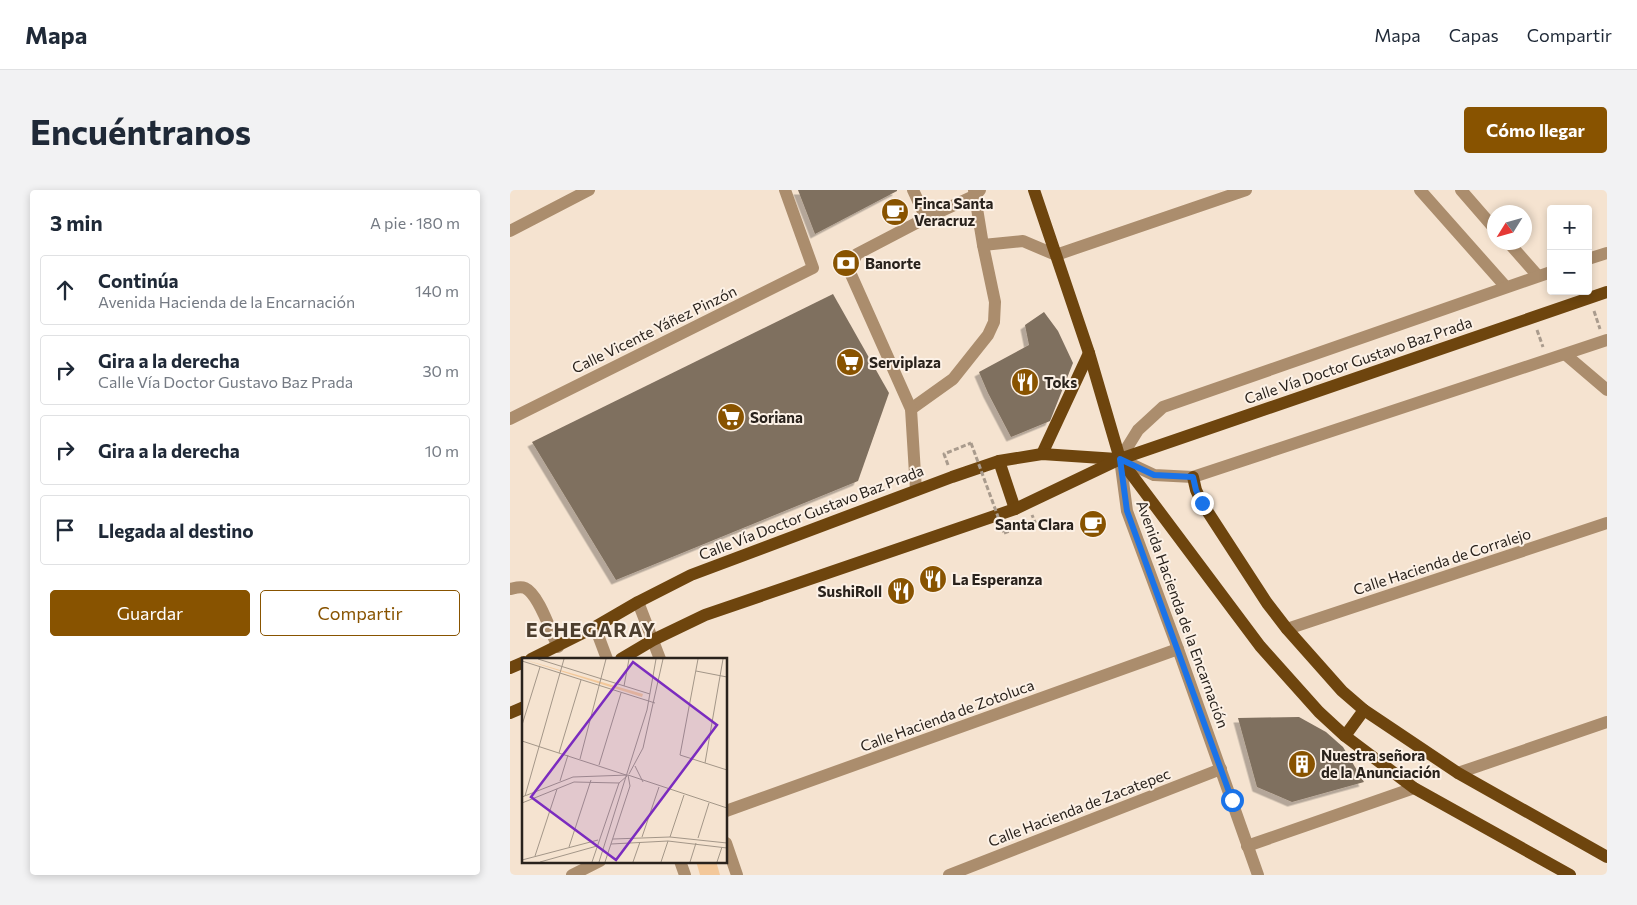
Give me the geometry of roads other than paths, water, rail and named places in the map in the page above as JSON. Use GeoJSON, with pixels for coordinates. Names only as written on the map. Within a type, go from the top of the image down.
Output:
{"type":"FeatureCollection","features":[{"type":"Feature","properties":{"kind":"main road","name":"Avenida Hacienda de la Encarnación"},"geometry":{"type":"LineString","coordinates":[[1034,190],[1089,353],[1120,459]]}},
{"type":"Feature","properties":{"kind":"main road","name":"Calle Vía Doctor Gustavo Baz Prada"},"geometry":{"type":"LineString","coordinates":[[623,658],[653,640],[705,614],[1015,509],[1120,459],[1607,292]]}},
{"type":"Feature","properties":{"kind":"main road"},"geometry":{"type":"LineString","coordinates":[[1042,454],[1089,353]]}},
{"type":"Feature","properties":{"kind":"main road","name":"Calle Vía Doctor Gustavo Baz Prada"},"geometry":{"type":"LineString","coordinates":[[533,658],[691,575],[916,490],[999,461],[1042,454],[1120,459]]}},
{"type":"Feature","properties":{"kind":"main road"},"geometry":{"type":"LineString","coordinates":[[1120,459],[1260,646],[1319,712],[1345,736],[1414,788],[1570,875]]}},
{"type":"Feature","properties":{"kind":"main road"},"geometry":{"type":"LineString","coordinates":[[999,461],[1015,509]]}},
{"type":"Feature","properties":{"kind":"main road"},"geometry":{"type":"LineString","coordinates":[[1193,477],[1202,503],[1267,603],[1287,629],[1342,690],[1364,710],[1458,773],[1607,857]]}},
{"type":"Feature","properties":{"kind":"main road"},"geometry":{"type":"LineString","coordinates":[[510,668],[522,663]]}},
{"type":"Feature","properties":{"kind":"main road"},"geometry":{"type":"LineString","coordinates":[[510,713],[522,708]]}},
{"type":"Feature","properties":{"kind":"main road"},"geometry":{"type":"LineString","coordinates":[[1345,736],[1364,710]]}},
{"type":"Feature","properties":{"kind":"street"},"geometry":{"type":"LineString","coordinates":[[510,231],[589,190]]}},
{"type":"Feature","properties":{"kind":"street","name":"Calle Vicente Yáñez Pinzón"},"geometry":{"type":"LineString","coordinates":[[510,419],[813,268],[785,190]]}},
{"type":"Feature","properties":{"kind":"street"},"geometry":{"type":"LineString","coordinates":[[913,190],[926,218]]}},
{"type":"Feature","properties":{"kind":"street"},"geometry":{"type":"LineString","coordinates":[[983,245],[1023,241],[1056,256],[1246,190]]}},
{"type":"Feature","properties":{"kind":"street"},"geometry":{"type":"LineString","coordinates":[[1420,190],[1506,287]]}},
{"type":"Feature","properties":{"kind":"street"},"geometry":{"type":"LineString","coordinates":[[1461,190],[1487,220]]}},
{"type":"Feature","properties":{"kind":"street"},"geometry":{"type":"LineString","coordinates":[[911,409],[953,379],[988,335],[994,322],[995,302],[983,245],[977,192],[857,254],[849,270],[911,409],[916,490]]}},
{"type":"Feature","properties":{"kind":"street"},"geometry":{"type":"LineString","coordinates":[[1515,250],[1538,276]]}},
{"type":"Feature","properties":{"kind":"street"},"geometry":{"type":"LineString","coordinates":[[1592,258],[1607,253]]}},
{"type":"Feature","properties":{"kind":"street","name":"Calle Vía Doctor Gustavo Baz Prada"},"geometry":{"type":"LineString","coordinates":[[1547,273],[1163,407],[1138,430],[1120,459],[1154,475],[1193,477],[1606,342]]}},
{"type":"Feature","properties":{"kind":"street"},"geometry":{"type":"LineString","coordinates":[[1566,355],[1607,390]]}},
{"type":"Feature","properties":{"kind":"street","name":"Avenida Hacienda de la Encarnación"},"geometry":{"type":"LineString","coordinates":[[1120,459],[1127,511],[1258,875]]}},
{"type":"Feature","properties":{"kind":"street","name":"Calle Hacienda de Corralejo"},"geometry":{"type":"LineString","coordinates":[[1287,629],[1607,524]]}},
{"type":"Feature","properties":{"kind":"street"},"geometry":{"type":"LineString","coordinates":[[510,589],[525,588],[534,595],[558,646]]}},
{"type":"Feature","properties":{"kind":"street"},"geometry":{"type":"LineString","coordinates":[[638,602],[660,658]]}},
{"type":"Feature","properties":{"kind":"street"},"geometry":{"type":"LineString","coordinates":[[595,627],[607,658]]}},
{"type":"Feature","properties":{"kind":"street","name":"Calle Hacienda de Zotoluca"},"geometry":{"type":"LineString","coordinates":[[728,810],[1178,649]]}},
{"type":"Feature","properties":{"kind":"street"},"geometry":{"type":"LineString","coordinates":[[1458,773],[1607,722]]}},
{"type":"Feature","properties":{"kind":"street","name":"Calle Hacienda de Zacatepec"},"geometry":{"type":"LineString","coordinates":[[948,875],[1221,769]]}},
{"type":"Feature","properties":{"kind":"street"},"geometry":{"type":"LineString","coordinates":[[1247,846],[1414,788]]}},
{"type":"Feature","properties":{"kind":"street"},"geometry":{"type":"LineString","coordinates":[[728,849],[737,875]]}},
{"type":"Feature","properties":{"kind":"street"},"geometry":{"type":"LineString","coordinates":[[572,875],[598,862]]}},
{"type":"Feature","properties":{"kind":"street"},"geometry":{"type":"LineString","coordinates":[[680,862],[685,875]]}},
{"type":"Feature","properties":{"kind":"place","name":"Finca Santa Veracruz"},"geometry":{"type":"Point","coordinates":[895,212]}},
{"type":"Feature","properties":{"kind":"place","name":"Banorte"},"geometry":{"type":"Point","coordinates":[846,263]}},
{"type":"Feature","properties":{"kind":"place","name":"Serviplaza"},"geometry":{"type":"Point","coordinates":[850,362]}},
{"type":"Feature","properties":{"kind":"place","name":"Toks"},"geometry":{"type":"Point","coordinates":[1025,382]}},
{"type":"Feature","properties":{"kind":"place","name":"Soriana"},"geometry":{"type":"Point","coordinates":[731,417]}},
{"type":"Feature","properties":{"kind":"place","name":"Santa Clara"},"geometry":{"type":"Point","coordinates":[1093,524]}},
{"type":"Feature","properties":{"kind":"place","name":"La Esperanza"},"geometry":{"type":"Point","coordinates":[933,579]}},
{"type":"Feature","properties":{"kind":"place","name":"SushiRoll"},"geometry":{"type":"Point","coordinates":[901,591]}},
{"type":"Feature","properties":{"kind":"place","name":"Nuestra señora de la Anunciación"},"geometry":{"type":"Point","coordinates":[1302,764]}},
{"type":"Feature","properties":{"kind":"district","name":"ECHEGARAY"},"geometry":{"type":"Point","coordinates":[591,629]}}]}
